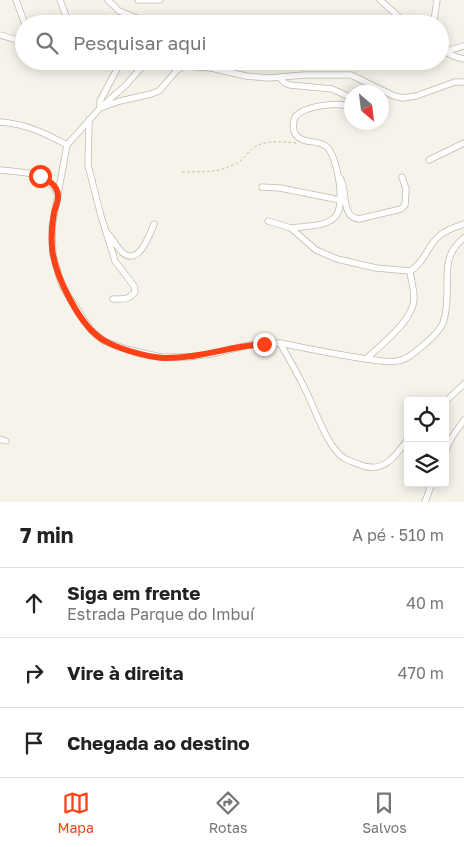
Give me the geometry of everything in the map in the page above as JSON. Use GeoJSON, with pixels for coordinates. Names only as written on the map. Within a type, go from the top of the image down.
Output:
{"type":"FeatureCollection","features":[{"type":"Feature","properties":{"kind":"street"},"geometry":{"type":"LineString","coordinates":[[16,0],[22,15]]}},
{"type":"Feature","properties":{"kind":"street"},"geometry":{"type":"LineString","coordinates":[[60,0],[66,15]]}},
{"type":"Feature","properties":{"kind":"street"},"geometry":{"type":"LineString","coordinates":[[108,0],[119,11],[129,15]]}},
{"type":"Feature","properties":{"kind":"street"},"geometry":{"type":"LineString","coordinates":[[138,0],[160,0]]}},
{"type":"Feature","properties":{"kind":"street"},"geometry":{"type":"LineString","coordinates":[[380,0],[397,15]]}},
{"type":"Feature","properties":{"kind":"street"},"geometry":{"type":"LineString","coordinates":[[435,15],[437,0]]}},
{"type":"Feature","properties":{"kind":"street"},"geometry":{"type":"LineString","coordinates":[[0,36],[15,40]]}},
{"type":"Feature","properties":{"kind":"street"},"geometry":{"type":"LineString","coordinates":[[449,50],[464,46]]}},
{"type":"Feature","properties":{"kind":"street"},"geometry":{"type":"LineString","coordinates":[[449,55],[464,59]]}},
{"type":"Feature","properties":{"kind":"street"},"geometry":{"type":"LineString","coordinates":[[100,108],[100,101],[116,70]]}},
{"type":"Feature","properties":{"kind":"street"},"geometry":{"type":"LineString","coordinates":[[139,70],[126,85],[88,120],[67,145],[52,227],[52,246],[61,282],[76,309],[91,330],[104,341],[161,358],[188,358],[249,345],[280,343],[340,356],[392,362],[407,358],[433,337],[443,326],[446,314],[449,256],[454,246],[464,238]]}},
{"type":"Feature","properties":{"kind":"street"},"geometry":{"type":"LineString","coordinates":[[100,108],[159,91],[177,70]]}},
{"type":"Feature","properties":{"kind":"street"},"geometry":{"type":"LineString","coordinates":[[221,70],[256,77],[280,78],[304,75],[351,75],[394,96],[403,98],[416,96],[455,82],[464,82]]}},
{"type":"Feature","properties":{"kind":"street"},"geometry":{"type":"LineString","coordinates":[[280,78],[290,85],[332,89],[344,94]]}},
{"type":"Feature","properties":{"kind":"street"},"geometry":{"type":"LineString","coordinates":[[291,228],[328,222],[339,212],[340,200],[338,176],[332,154],[320,142],[303,140],[296,136],[294,121],[297,114],[327,105],[344,105]]}},
{"type":"Feature","properties":{"kind":"street"},"geometry":{"type":"LineString","coordinates":[[88,120],[88,165],[105,230],[115,261],[134,286],[135,292],[126,299],[113,299]]}},
{"type":"Feature","properties":{"kind":"street"},"geometry":{"type":"LineString","coordinates":[[0,122],[27,126],[42,131],[67,145]]}},
{"type":"Feature","properties":{"kind":"street"},"geometry":{"type":"LineString","coordinates":[[430,160],[464,142]]}},
{"type":"Feature","properties":{"kind":"street"},"geometry":{"type":"LineString","coordinates":[[0,170],[40,176],[53,184],[58,194]]}},
{"type":"Feature","properties":{"kind":"street"},"geometry":{"type":"LineString","coordinates":[[338,176],[342,179],[349,215],[352,218],[359,219],[401,209],[405,205],[407,198],[402,177]]}},
{"type":"Feature","properties":{"kind":"street"},"geometry":{"type":"LineString","coordinates":[[262,187],[280,188],[340,200]]}},
{"type":"Feature","properties":{"kind":"street"},"geometry":{"type":"LineString","coordinates":[[268,221],[291,228],[316,250],[336,259],[376,268],[410,271],[424,258],[438,237],[464,224]]}},
{"type":"Feature","properties":{"kind":"street"},"geometry":{"type":"LineString","coordinates":[[105,230],[124,254],[130,256],[144,247],[154,224]]}},
{"type":"Feature","properties":{"kind":"street"},"geometry":{"type":"LineString","coordinates":[[366,359],[412,311],[414,299],[410,271]]}},
{"type":"Feature","properties":{"kind":"street"},"geometry":{"type":"LineString","coordinates":[[280,343],[334,448],[343,458],[365,467],[382,466],[393,459],[406,442]]}},
{"type":"Feature","properties":{"kind":"street"},"geometry":{"type":"LineString","coordinates":[[449,398],[464,384]]}},
{"type":"Feature","properties":{"kind":"street"},"geometry":{"type":"LineString","coordinates":[[449,443],[464,420]]}},
{"type":"Feature","properties":{"kind":"street"},"geometry":{"type":"LineString","coordinates":[[425,502],[431,487]]}},
{"type":"Feature","properties":{"kind":"path"},"geometry":{"type":"LineString","coordinates":[[182,172],[209,173],[237,164],[260,144],[297,143],[303,140]]}},
{"type":"Feature","properties":{"kind":"route"},"geometry":{"type":"LineString","coordinates":[[40,176],[53,184],[58,194],[52,227],[52,246],[61,282],[76,309],[91,330],[104,341],[161,358],[188,358],[249,345],[264,344]]}}]}
